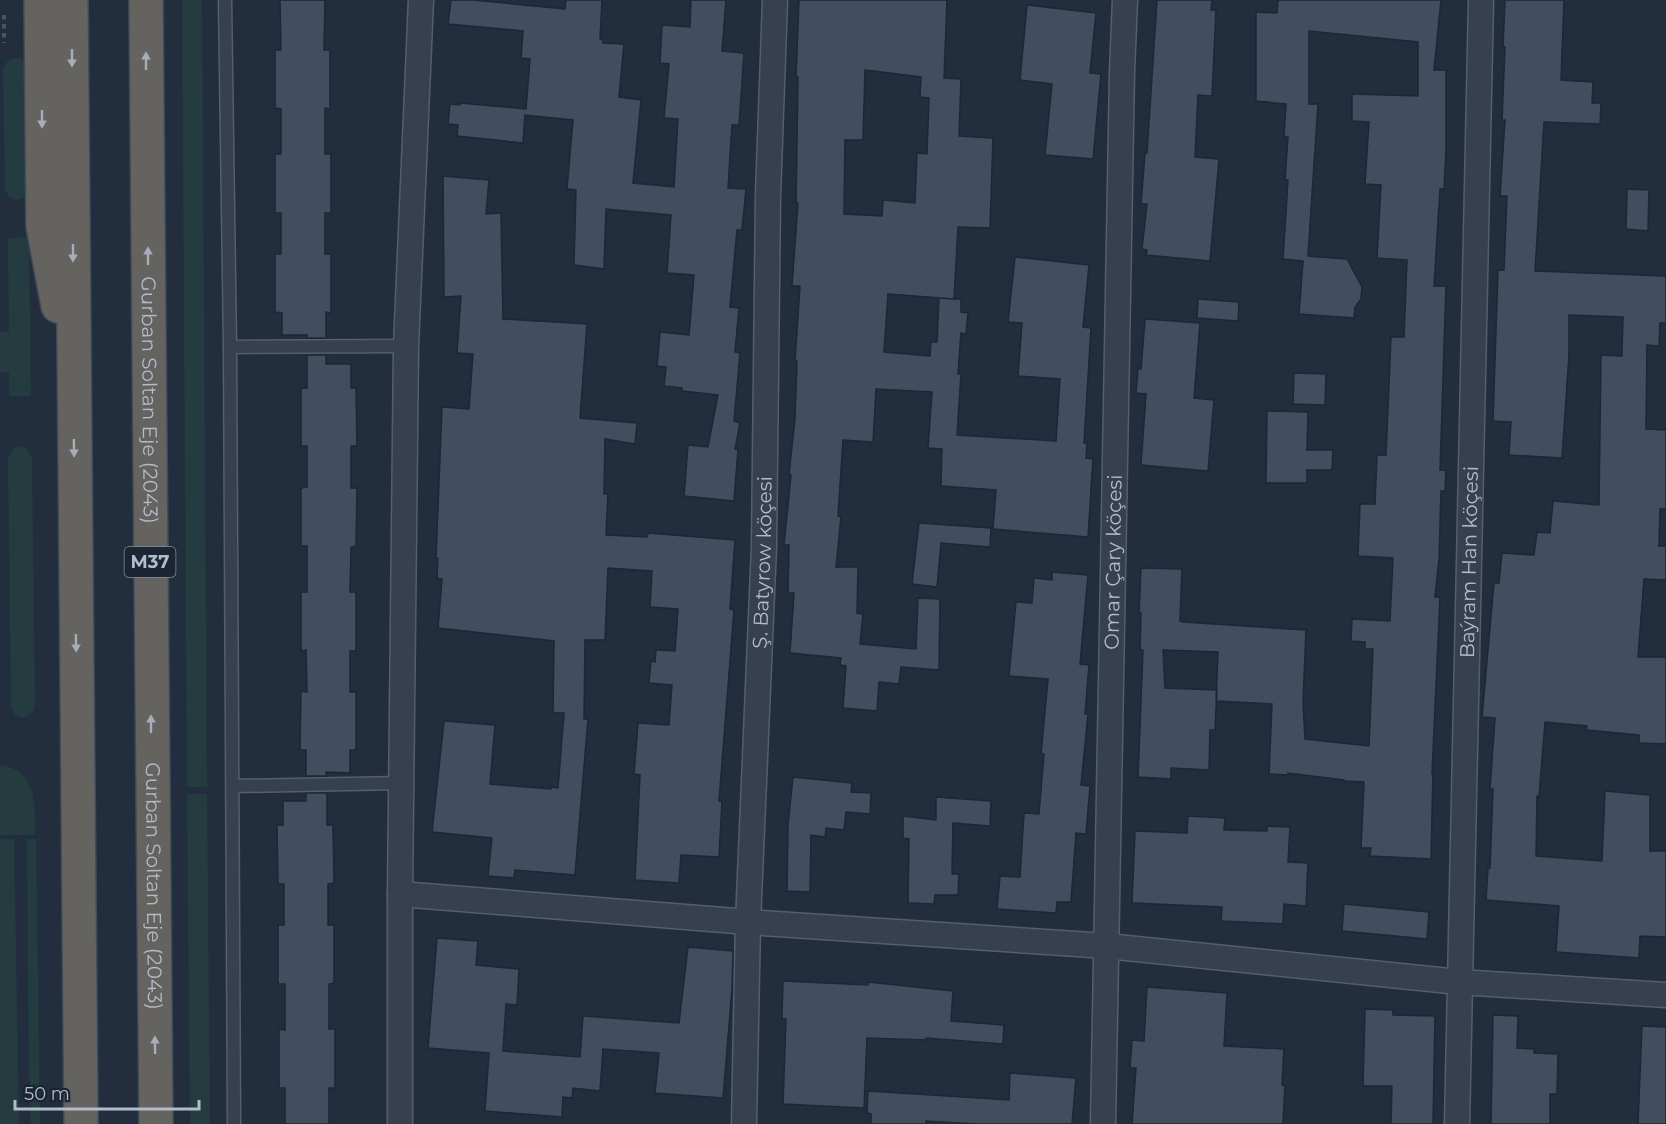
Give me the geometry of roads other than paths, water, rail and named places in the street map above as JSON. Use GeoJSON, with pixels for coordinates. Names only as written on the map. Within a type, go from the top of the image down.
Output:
{"type":"FeatureCollection","features":[{"type":"Feature","properties":{"kind":"highway"},"geometry":{"type":"LineString","coordinates":[[71,0],[81,1124]]}},
{"type":"Feature","properties":{"kind":"highway","name":"Gurban Soltan Eje (2043)"},"geometry":{"type":"LineString","coordinates":[[146,0],[156,1124]]}},
{"type":"Feature","properties":{"kind":"highway"},"geometry":{"type":"LineString","coordinates":[[42,6],[43,226],[73,383]]}},
{"type":"Feature","properties":{"kind":"street"},"geometry":{"type":"LineString","coordinates":[[400,1124],[406,346],[421,0]]}},
{"type":"Feature","properties":{"kind":"street","name":"Ş. Batyrow köçesi"},"geometry":{"type":"LineString","coordinates":[[744,1124],[748,922],[764,546],[768,195],[775,0]]}},
{"type":"Feature","properties":{"kind":"street","name":"Omar Çary köçesi"},"geometry":{"type":"LineString","coordinates":[[1103,1124],[1125,0]]}},
{"type":"Feature","properties":{"kind":"street","name":"Baýram Han köçesi"},"geometry":{"type":"LineString","coordinates":[[1457,1124],[1481,0]]}},
{"type":"Feature","properties":{"kind":"street"},"geometry":{"type":"LineString","coordinates":[[400,894],[748,922],[1107,946],[1459,982],[1666,995]]}},
{"type":"Feature","properties":{"kind":"lane"},"geometry":{"type":"LineString","coordinates":[[225,0],[231,347],[234,1124]]}},
{"type":"Feature","properties":{"kind":"lane"},"geometry":{"type":"LineString","coordinates":[[231,347],[406,346]]}},
{"type":"Feature","properties":{"kind":"lane"},"geometry":{"type":"LineString","coordinates":[[233,786],[402,783]]}}]}
